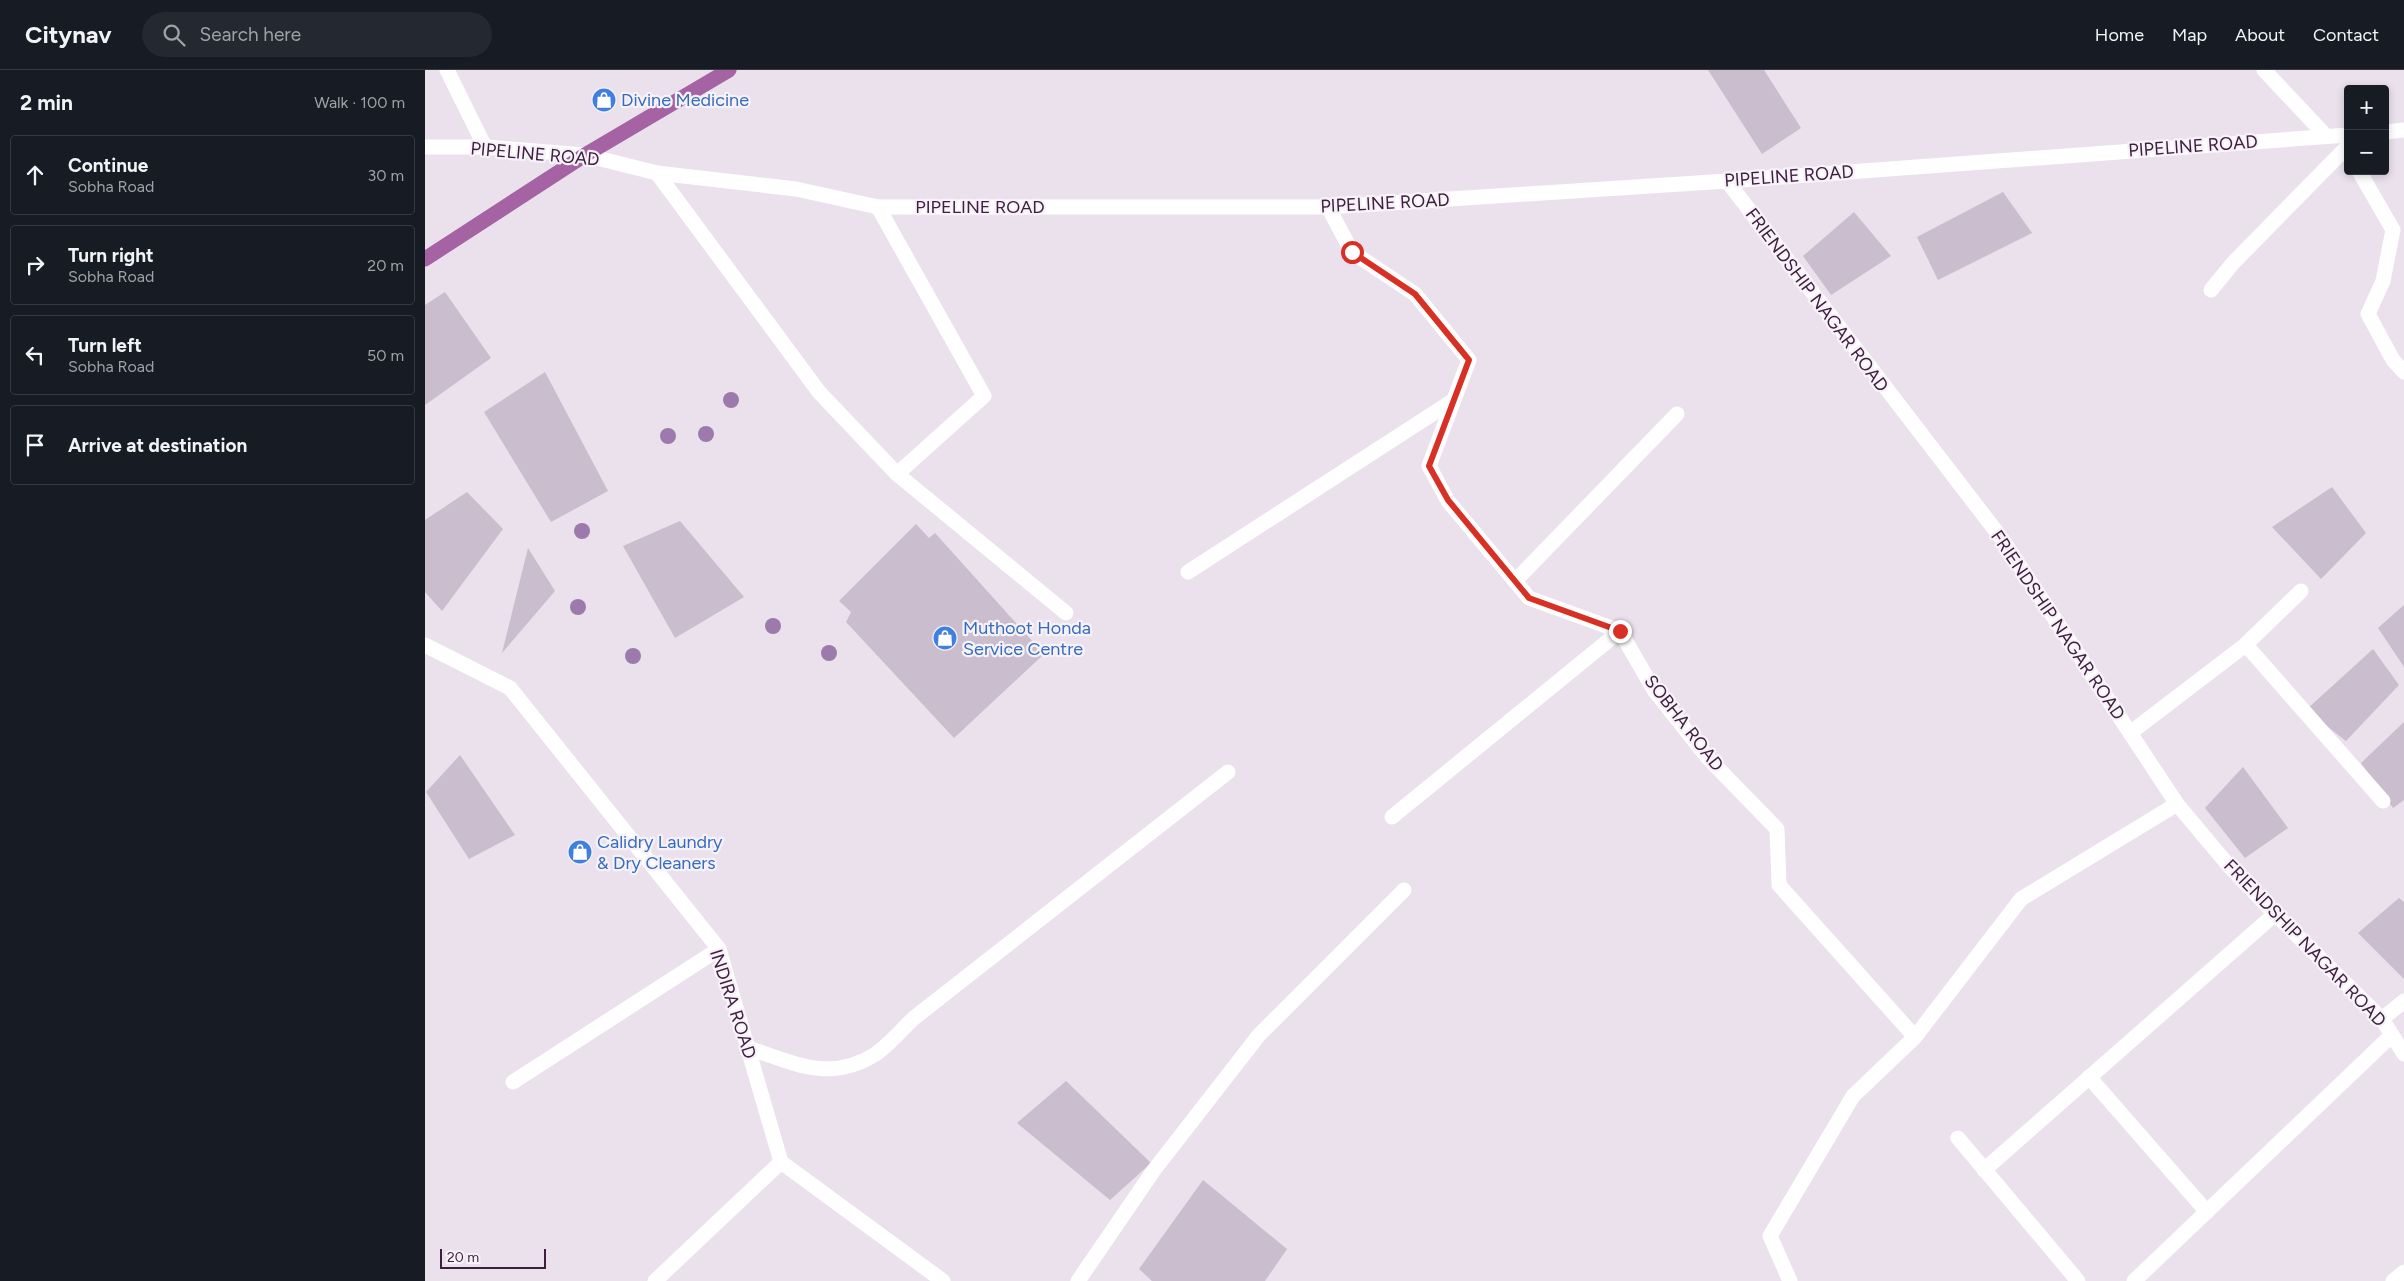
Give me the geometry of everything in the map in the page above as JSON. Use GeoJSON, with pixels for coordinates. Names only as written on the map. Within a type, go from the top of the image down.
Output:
{"type":"FeatureCollection","features":[{"type":"Feature","properties":{"kind":"main road"},"geometry":{"type":"LineString","coordinates":[[425,259],[585,155],[729,70]]}},
{"type":"Feature","properties":{"kind":"street"},"geometry":{"type":"LineString","coordinates":[[447,70],[485,147]]}},
{"type":"Feature","properties":{"kind":"street"},"geometry":{"type":"LineString","coordinates":[[2211,290],[2341,141],[2264,70]]}},
{"type":"Feature","properties":{"kind":"street"},"geometry":{"type":"LineString","coordinates":[[2389,132],[2404,130]]}},
{"type":"Feature","properties":{"kind":"street","name":"PIPELINE ROAD"},"geometry":{"type":"LineString","coordinates":[[425,148],[485,147],[585,155],[657,173],[796,189],[878,207],[1328,207],[2341,141]]}},
{"type":"Feature","properties":{"kind":"street"},"geometry":{"type":"LineString","coordinates":[[657,173],[819,392],[897,474],[1067,613]]}},
{"type":"Feature","properties":{"kind":"street"},"geometry":{"type":"LineString","coordinates":[[2361,175],[2393,230],[2383,281],[2368,314],[2393,360],[2404,372]]}},
{"type":"Feature","properties":{"kind":"street","name":"FRIENDSHIP NAGAR ROAD"},"geometry":{"type":"LineString","coordinates":[[1727,181],[2002,539],[2177,804],[2229,866],[2275,914],[2383,1019],[2404,1054]]}},
{"type":"Feature","properties":{"kind":"street"},"geometry":{"type":"LineString","coordinates":[[878,207],[984,396],[897,474]]}},
{"type":"Feature","properties":{"kind":"street"},"geometry":{"type":"LineString","coordinates":[[1328,207],[1352,252],[1415,294],[1469,360],[1429,466],[1448,500],[1529,598],[1620,631]]}},
{"type":"Feature","properties":{"kind":"street"},"geometry":{"type":"LineString","coordinates":[[1188,572],[1454,400]]}},
{"type":"Feature","properties":{"kind":"street"},"geometry":{"type":"LineString","coordinates":[[1515,581],[1677,414]]}},
{"type":"Feature","properties":{"kind":"street"},"geometry":{"type":"LineString","coordinates":[[2130,733],[2246,645],[2301,591]]}},
{"type":"Feature","properties":{"kind":"street"},"geometry":{"type":"LineString","coordinates":[[1392,817],[1620,631]]}},
{"type":"Feature","properties":{"kind":"street","name":"SOBHA ROAD"},"geometry":{"type":"LineString","coordinates":[[1620,631],[1654,690],[1672,713],[1708,758],[1777,829],[1779,885],[1915,1037]]}},
{"type":"Feature","properties":{"kind":"street","name":"INDIRA ROAD"},"geometry":{"type":"LineString","coordinates":[[425,645],[510,688],[719,949],[781,1162]]}},
{"type":"Feature","properties":{"kind":"street"},"geometry":{"type":"LineString","coordinates":[[2246,645],[2383,801]]}},
{"type":"Feature","properties":{"kind":"street"},"geometry":{"type":"LineString","coordinates":[[748,1048],[816,1070],[843,1068],[874,1055],[913,1018],[1228,772]]}},
{"type":"Feature","properties":{"kind":"street"},"geometry":{"type":"LineString","coordinates":[[1790,1281],[1770,1236],[1853,1096],[1915,1037],[2021,900],[2177,804]]}},
{"type":"Feature","properties":{"kind":"street"},"geometry":{"type":"LineString","coordinates":[[1078,1281],[1154,1170],[1259,1035],[1405,890]]}},
{"type":"Feature","properties":{"kind":"street"},"geometry":{"type":"LineString","coordinates":[[1984,1170],[2275,914]]}},
{"type":"Feature","properties":{"kind":"street"},"geometry":{"type":"LineString","coordinates":[[513,1082],[719,949]]}},
{"type":"Feature","properties":{"kind":"street"},"geometry":{"type":"LineString","coordinates":[[2383,1019],[2404,1002]]}},
{"type":"Feature","properties":{"kind":"street"},"geometry":{"type":"LineString","coordinates":[[2135,1281],[2392,1035]]}},
{"type":"Feature","properties":{"kind":"street"},"geometry":{"type":"LineString","coordinates":[[2089,1077],[2207,1212]]}},
{"type":"Feature","properties":{"kind":"street"},"geometry":{"type":"LineString","coordinates":[[1958,1138],[2077,1281]]}},
{"type":"Feature","properties":{"kind":"street"},"geometry":{"type":"LineString","coordinates":[[655,1281],[781,1162],[943,1281]]}},
{"type":"Feature","properties":{"kind":"street"},"geometry":{"type":"LineString","coordinates":[[2393,1281],[2404,1272]]}},
{"type":"Feature","properties":{"kind":"building"},"geometry":{"type":"Polygon","coordinates":[[[1708,70],[1764,70],[1801,128],[1762,154],[1708,70]]]}},
{"type":"Feature","properties":{"kind":"building"},"geometry":{"type":"Polygon","coordinates":[[[2003,192],[2032,233],[1938,280],[1917,237],[2003,192]]]}},
{"type":"Feature","properties":{"kind":"building"},"geometry":{"type":"Polygon","coordinates":[[[1854,212],[1891,256],[1831,295],[1803,256],[1854,212]]]}},
{"type":"Feature","properties":{"kind":"building"},"geometry":{"type":"Polygon","coordinates":[[[445,292],[491,358],[425,405],[425,305],[445,292]]]}},
{"type":"Feature","properties":{"kind":"building"},"geometry":{"type":"Polygon","coordinates":[[[545,372],[608,491],[551,522],[484,412],[545,372]]]}},
{"type":"Feature","properties":{"kind":"building"},"geometry":{"type":"Polygon","coordinates":[[[2332,487],[2366,533],[2321,579],[2272,527],[2332,487]]]}},
{"type":"Feature","properties":{"kind":"building"},"geometry":{"type":"Polygon","coordinates":[[[467,492],[503,529],[442,611],[425,592],[425,520],[467,492]]]}},
{"type":"Feature","properties":{"kind":"building"},"geometry":{"type":"Polygon","coordinates":[[[680,521],[744,597],[675,638],[623,546],[680,521]]]}},
{"type":"Feature","properties":{"kind":"building","name":"Muthoot Honda Service Centre"},"geometry":{"type":"Polygon","coordinates":[[[916,524],[929,538],[935,533],[1044,654],[954,738],[846,622],[851,612],[839,601],[916,524]]]}},
{"type":"Feature","properties":{"kind":"building"},"geometry":{"type":"Polygon","coordinates":[[[528,548],[555,591],[502,653],[528,548]]]}},
{"type":"Feature","properties":{"kind":"building"},"geometry":{"type":"Polygon","coordinates":[[[2404,605],[2404,667],[2378,628],[2404,605]]]}},
{"type":"Feature","properties":{"kind":"building"},"geometry":{"type":"Polygon","coordinates":[[[2373,649],[2399,685],[2346,741],[2306,710],[2373,649]]]}},
{"type":"Feature","properties":{"kind":"building"},"geometry":{"type":"Polygon","coordinates":[[[2404,722],[2404,800],[2393,808],[2361,763],[2404,722]]]}},
{"type":"Feature","properties":{"kind":"building"},"geometry":{"type":"Polygon","coordinates":[[[460,755],[515,835],[469,859],[426,792],[460,755]]]}},
{"type":"Feature","properties":{"kind":"building"},"geometry":{"type":"Polygon","coordinates":[[[2243,767],[2288,828],[2245,858],[2205,808],[2243,767]]]}},
{"type":"Feature","properties":{"kind":"building","name":"Calidry Laundry & Dry Cleaners"},"geometry":{"type":"Polygon","coordinates":[[[582,841],[590,853],[577,862],[570,850],[582,841]]]}},
{"type":"Feature","properties":{"kind":"building"},"geometry":{"type":"Polygon","coordinates":[[[2399,898],[2404,902],[2404,979],[2358,933],[2399,898]]]}},
{"type":"Feature","properties":{"kind":"building"},"geometry":{"type":"Polygon","coordinates":[[[1066,1081],[1151,1163],[1110,1200],[1017,1123],[1066,1081]]]}},
{"type":"Feature","properties":{"kind":"building"},"geometry":{"type":"Polygon","coordinates":[[[1203,1180],[1287,1249],[1265,1281],[1152,1281],[1139,1269],[1203,1180]]]}},
{"type":"Feature","properties":{"kind":"place","name":"Divine Medicine"},"geometry":{"type":"Point","coordinates":[604,100]}},
{"type":"Feature","properties":{"kind":"place","name":"Muthoot Honda Service Centre"},"geometry":{"type":"Point","coordinates":[945,638]}},
{"type":"Feature","properties":{"kind":"place","name":"Calidry Laundry & Dry Cleaners"},"geometry":{"type":"Point","coordinates":[580,852]}},
{"type":"Feature","properties":{"kind":"route"},"geometry":{"type":"LineString","coordinates":[[1352,252],[1415,294],[1469,360],[1429,466],[1448,500],[1529,598],[1620,631]]}}]}
